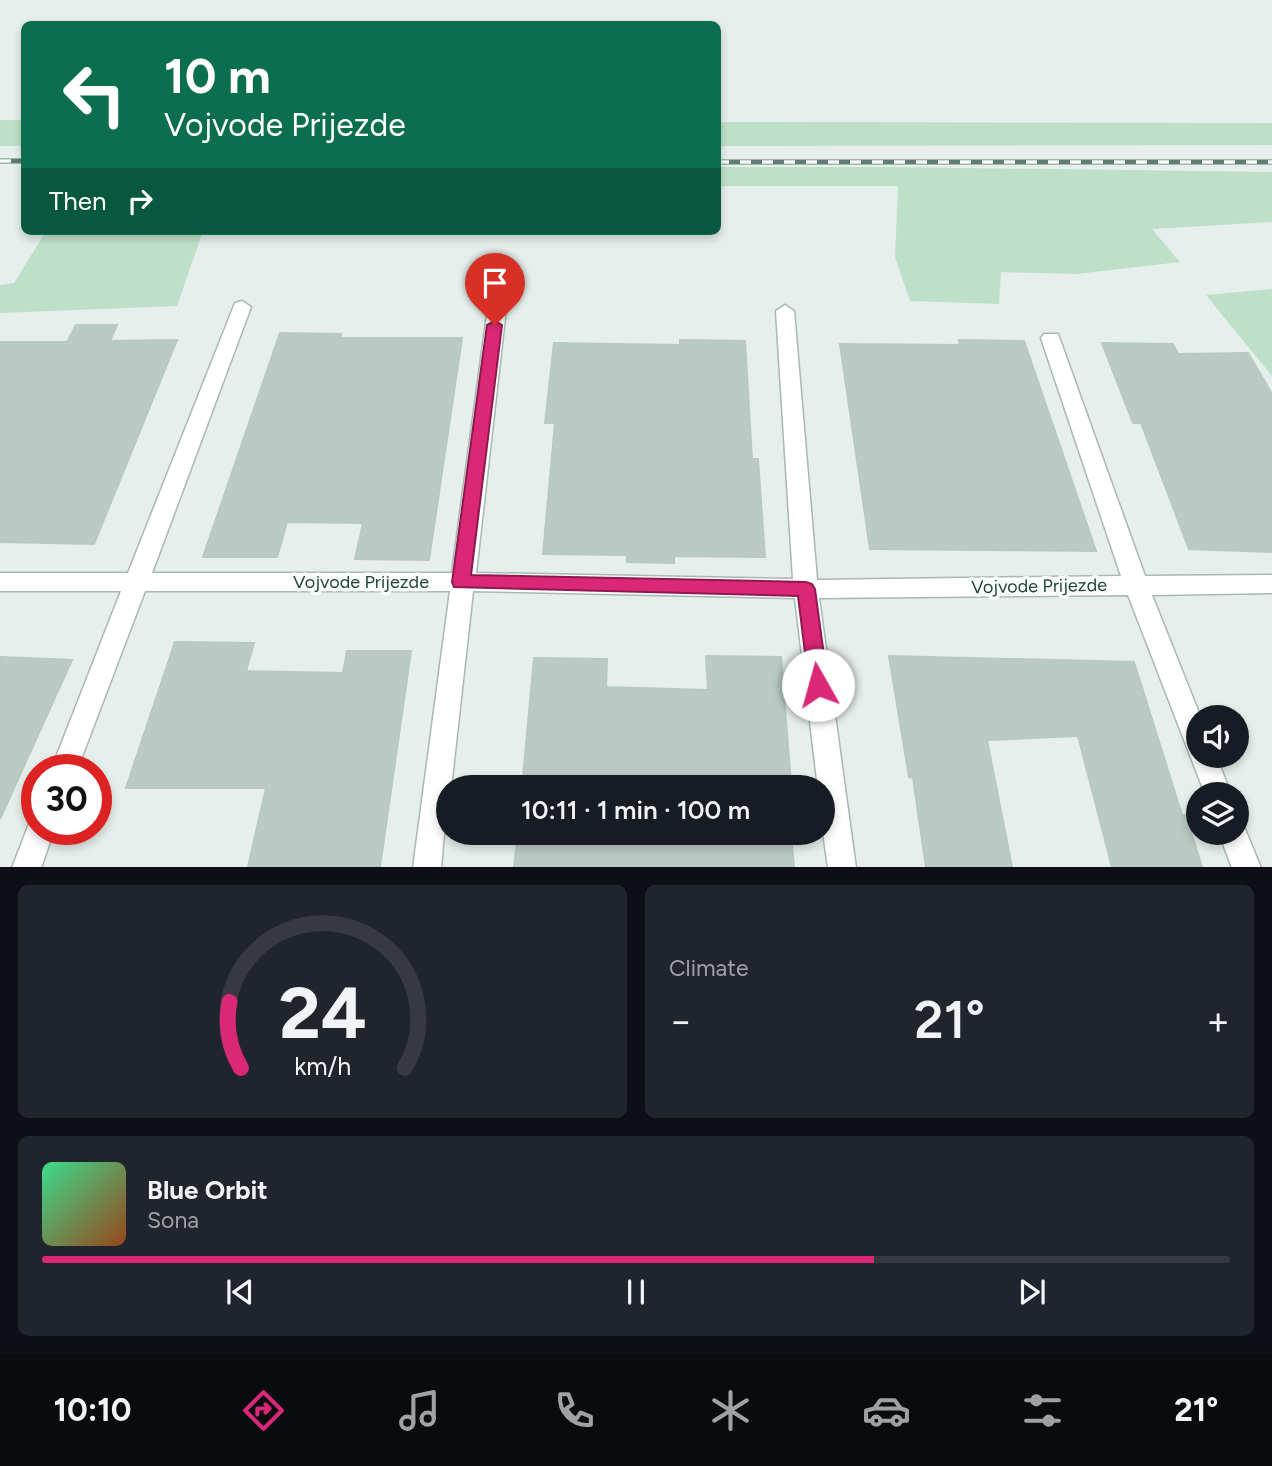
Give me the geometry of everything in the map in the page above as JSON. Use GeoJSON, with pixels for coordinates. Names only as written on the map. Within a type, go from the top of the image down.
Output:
{"type":"FeatureCollection","features":[{"type":"Feature","properties":{"kind":"street"},"geometry":{"type":"LineString","coordinates":[[427,867],[498,300]]}},
{"type":"Feature","properties":{"kind":"street"},"geometry":{"type":"LineString","coordinates":[[70,754],[242,307]]}},
{"type":"Feature","properties":{"kind":"street"},"geometry":{"type":"LineString","coordinates":[[785,311],[806,589],[842,867]]}},
{"type":"Feature","properties":{"kind":"street"},"geometry":{"type":"LineString","coordinates":[[1051,338],[1136,585],[1186,713]]}},
{"type":"Feature","properties":{"kind":"street","name":"Vojvode Prijezde"},"geometry":{"type":"LineString","coordinates":[[0,582],[461,582],[806,589],[1272,584]]}},
{"type":"Feature","properties":{"kind":"street"},"geometry":{"type":"LineString","coordinates":[[26,867],[34,845]]}},
{"type":"Feature","properties":{"kind":"street"},"geometry":{"type":"LineString","coordinates":[[1238,845],[1247,867]]}},
{"type":"Feature","properties":{"kind":"green space"},"geometry":{"type":"Polygon","coordinates":[[[0,120],[21,120],[21,146],[0,146],[0,120]]]}},
{"type":"Feature","properties":{"kind":"green space"},"geometry":{"type":"Polygon","coordinates":[[[721,122],[1272,123],[1272,145],[721,146],[721,122]]]}},
{"type":"Feature","properties":{"kind":"green space"},"geometry":{"type":"Polygon","coordinates":[[[721,167],[1272,172],[1272,222],[1152,229],[1180,262],[1077,274],[1001,272],[999,304],[910,301],[895,257],[898,186],[721,186],[721,167]]]}},
{"type":"Feature","properties":{"kind":"green space"},"geometry":{"type":"Polygon","coordinates":[[[44,235],[202,235],[177,306],[0,313],[0,285],[14,283],[44,235]]]}},
{"type":"Feature","properties":{"kind":"green space"},"geometry":{"type":"Polygon","coordinates":[[[1272,289],[1272,376],[1206,295],[1272,289]]]}},
{"type":"Feature","properties":{"kind":"building"},"geometry":{"type":"Polygon","coordinates":[[[76,325],[117,325],[110,341],[177,340],[94,544],[0,542],[0,342],[67,342],[76,325]]]}},
{"type":"Feature","properties":{"kind":"building"},"geometry":{"type":"Polygon","coordinates":[[[280,333],[341,334],[340,338],[462,338],[429,560],[355,559],[363,523],[287,522],[277,557],[203,557],[280,333]]]}},
{"type":"Feature","properties":{"kind":"building"},"geometry":{"type":"Polygon","coordinates":[[[680,340],[745,341],[752,459],[758,459],[765,557],[674,556],[674,563],[627,562],[627,555],[543,554],[555,423],[545,423],[554,343],[680,345],[680,340]]]}},
{"type":"Feature","properties":{"kind":"building"},"geometry":{"type":"Polygon","coordinates":[[[959,340],[1024,341],[1096,551],[870,549],[840,344],[960,345],[959,340]]]}},
{"type":"Feature","properties":{"kind":"building"},"geometry":{"type":"Polygon","coordinates":[[[1102,343],[1173,344],[1178,354],[1248,353],[1272,394],[1272,552],[1189,549],[1141,423],[1133,423],[1102,343]]]}},
{"type":"Feature","properties":{"kind":"building"},"geometry":{"type":"Polygon","coordinates":[[[175,642],[254,643],[246,671],[343,673],[347,651],[411,651],[380,867],[248,867],[266,788],[126,788],[175,642]]]}},
{"type":"Feature","properties":{"kind":"building"},"geometry":{"type":"Polygon","coordinates":[[[706,656],[781,657],[790,775],[523,775],[534,658],[607,659],[606,687],[708,690],[706,656]]]}},
{"type":"Feature","properties":{"kind":"building"},"geometry":{"type":"Polygon","coordinates":[[[889,656],[1134,662],[1182,815],[1186,815],[1186,845],[1195,845],[1202,867],[1112,867],[1078,736],[987,740],[1012,867],[926,867],[913,778],[909,777],[889,656]]]}},
{"type":"Feature","properties":{"kind":"building"},"geometry":{"type":"Polygon","coordinates":[[[0,657],[72,660],[29,754],[21,754],[21,773],[0,819],[0,657]]]}},
{"type":"Feature","properties":{"kind":"building"},"geometry":{"type":"Polygon","coordinates":[[[517,845],[792,845],[794,867],[514,867],[517,845]]]}},
{"type":"Feature","properties":{"kind":"railway"},"geometry":{"type":"LineString","coordinates":[[0,161],[21,161]]}},
{"type":"Feature","properties":{"kind":"railway"},"geometry":{"type":"LineString","coordinates":[[721,162],[1272,162]]}},
{"type":"Feature","properties":{"kind":"route"},"geometry":{"type":"LineString","coordinates":[[495,325],[461,582],[806,589],[818,685]]}}]}
